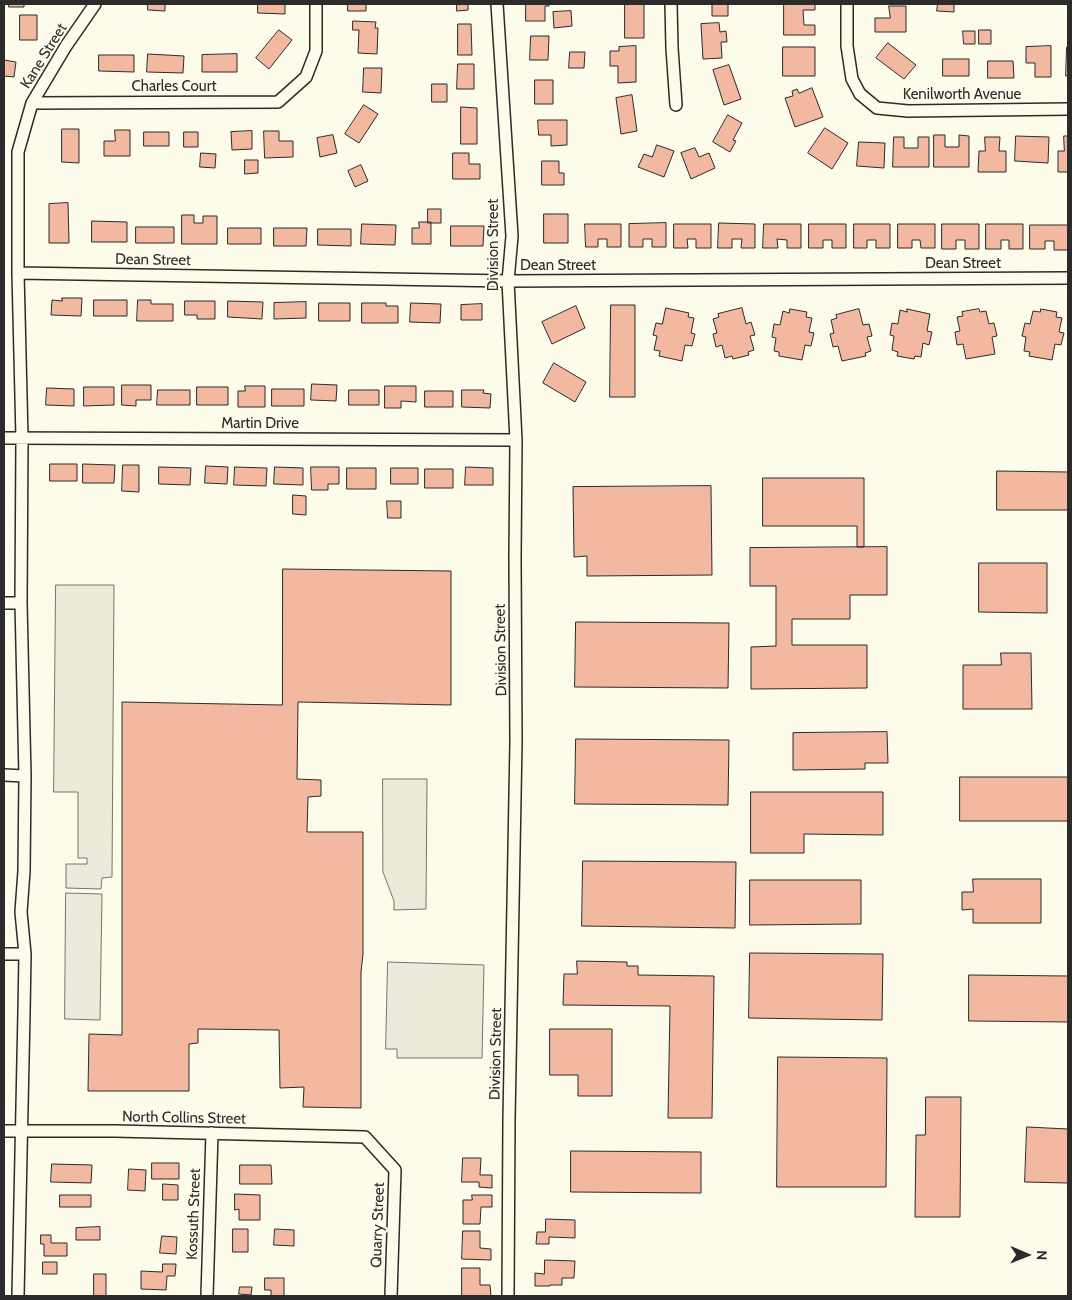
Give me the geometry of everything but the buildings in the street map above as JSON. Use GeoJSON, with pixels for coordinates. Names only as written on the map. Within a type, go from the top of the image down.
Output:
{"type":"FeatureCollection","features":[{"type":"Feature","properties":{"kind":"street","name":"Kane Street"},"geometry":{"type":"LineString","coordinates":[[18,1296],[25,954],[21,912],[24,871],[25,776],[21,603],[22,438],[18,273],[18,152],[32,103],[66,46],[95,4]]}},
{"type":"Feature","properties":{"kind":"street","name":"Charles Court"},"geometry":{"type":"LineString","coordinates":[[32,103],[278,102],[306,77],[316,51],[316,4]]}},
{"type":"Feature","properties":{"kind":"street","name":"Division Street"},"geometry":{"type":"LineString","coordinates":[[497,4],[512,236],[508,281],[516,440],[516,742],[509,1119],[508,1296]]}},
{"type":"Feature","properties":{"kind":"street"},"geometry":{"type":"LineString","coordinates":[[671,4],[676,105]]}},
{"type":"Feature","properties":{"kind":"street","name":"Kenilworth Avenue"},"geometry":{"type":"LineString","coordinates":[[847,4],[846,46],[852,79],[860,94],[878,108],[908,111],[1068,109]]}},
{"type":"Feature","properties":{"kind":"street","name":"Dean Street"},"geometry":{"type":"LineString","coordinates":[[18,273],[508,281],[1068,278]]}},
{"type":"Feature","properties":{"kind":"street","name":"Martin Drive"},"geometry":{"type":"LineString","coordinates":[[4,438],[516,440]]}},
{"type":"Feature","properties":{"kind":"street"},"geometry":{"type":"LineString","coordinates":[[4,603],[21,603]]}},
{"type":"Feature","properties":{"kind":"street"},"geometry":{"type":"LineString","coordinates":[[4,776],[25,776]]}},
{"type":"Feature","properties":{"kind":"street"},"geometry":{"type":"LineString","coordinates":[[4,954],[25,954]]}},
{"type":"Feature","properties":{"kind":"street","name":"North Collins Street"},"geometry":{"type":"LineString","coordinates":[[4,1131],[364,1137]]}},
{"type":"Feature","properties":{"kind":"street","name":"Kossuth Street"},"geometry":{"type":"LineString","coordinates":[[207,1296],[212,1133]]}},
{"type":"Feature","properties":{"kind":"street","name":"Quarry Street"},"geometry":{"type":"LineString","coordinates":[[364,1137],[395,1170],[391,1296]]}},
{"type":"Feature","properties":{"kind":"shaded area"},"geometry":{"type":"Polygon","coordinates":[[[56,585],[114,585],[112,877],[102,878],[101,889],[66,888],[66,864],[87,864],[87,858],[78,858],[78,792],[54,792],[56,585]]]}},
{"type":"Feature","properties":{"kind":"shaded area"},"geometry":{"type":"Polygon","coordinates":[[[383,779],[427,779],[426,909],[394,910],[394,901],[383,872],[383,779]]]}},
{"type":"Feature","properties":{"kind":"shaded area"},"geometry":{"type":"Polygon","coordinates":[[[66,893],[102,894],[100,1020],[65,1019],[66,893]]]}},
{"type":"Feature","properties":{"kind":"shaded area"},"geometry":{"type":"Polygon","coordinates":[[[388,962],[484,965],[482,1058],[397,1058],[397,1049],[386,1049],[388,962]]]}}]}
